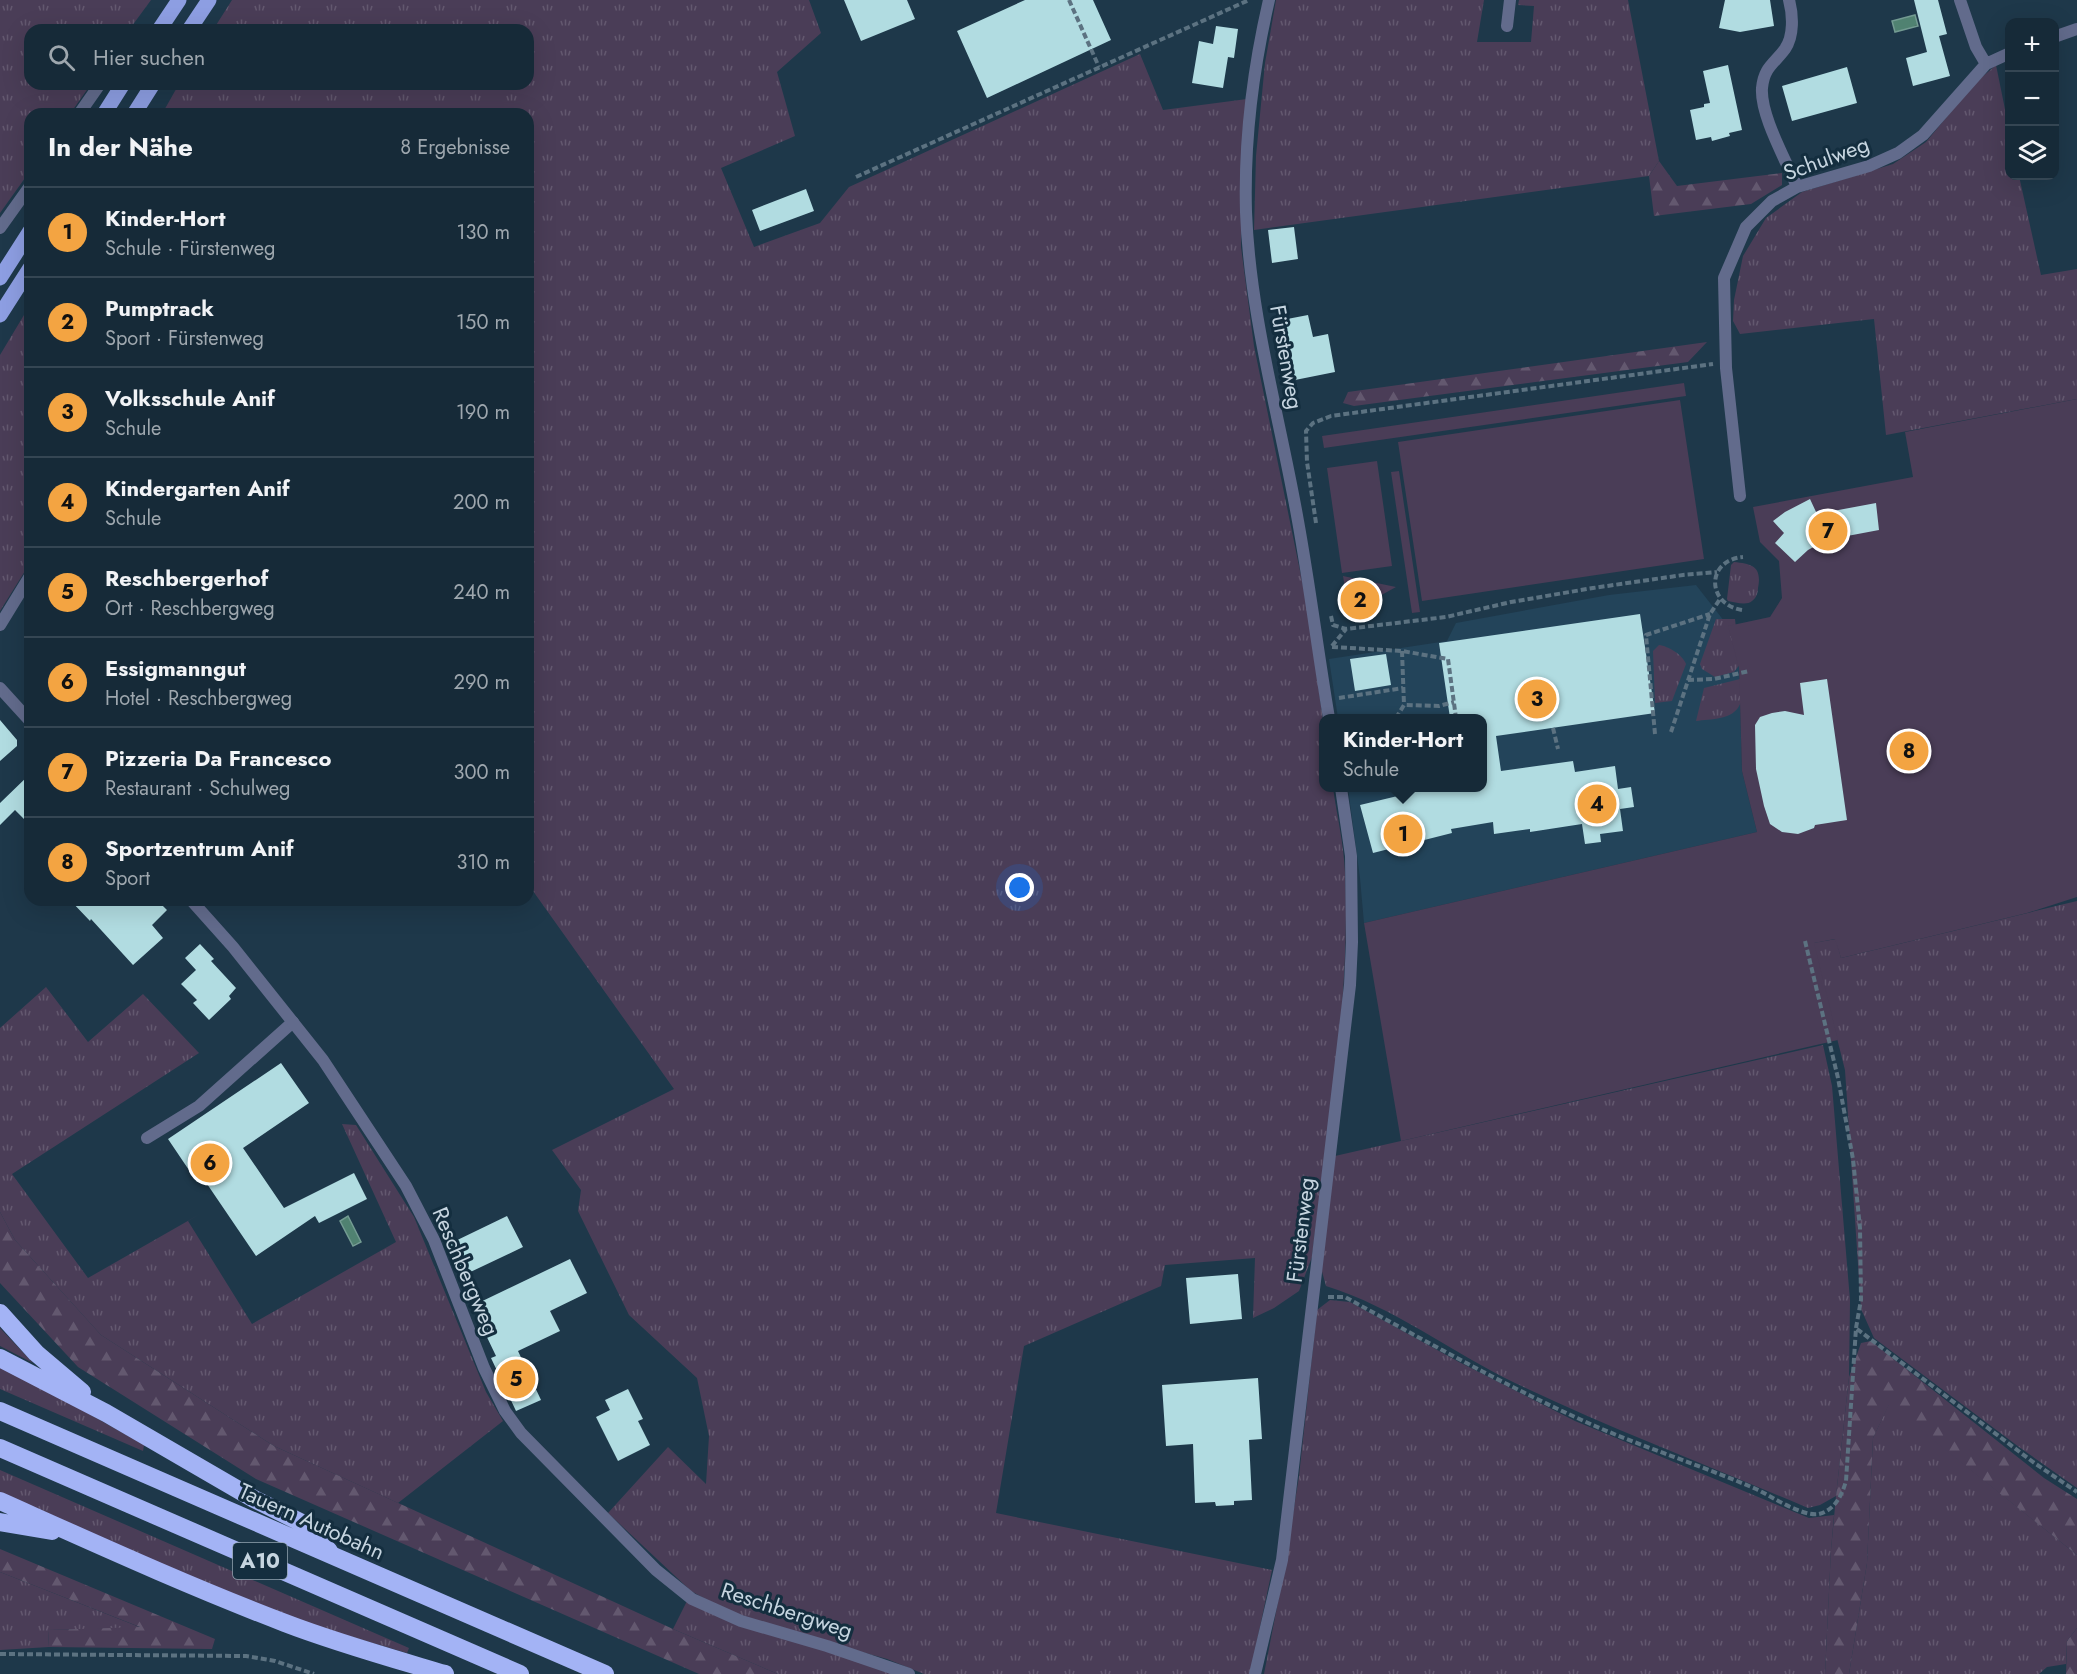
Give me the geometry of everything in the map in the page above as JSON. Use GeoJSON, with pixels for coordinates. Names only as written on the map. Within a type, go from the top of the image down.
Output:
{"type":"FeatureCollection","features":[{"type":"Feature","properties":{"kind":"highway"},"geometry":{"type":"LineString","coordinates":[[0,1313],[36,1353],[106,1413]]}},
{"type":"Feature","properties":{"kind":"highway"},"geometry":{"type":"LineString","coordinates":[[0,1358],[106,1413],[254,1499],[304,1524],[334,1557]]}},
{"type":"Feature","properties":{"kind":"highway","name":"Tauern Autobahn"},"geometry":{"type":"LineString","coordinates":[[0,1411],[605,1674]]}},
{"type":"Feature","properties":{"kind":"highway","name":"A10"},"geometry":{"type":"LineString","coordinates":[[0,1448],[520,1674]]}},
{"type":"Feature","properties":{"kind":"highway"},"geometry":{"type":"LineString","coordinates":[[0,1501],[221,1598],[349,1646],[445,1674]]}},
{"type":"Feature","properties":{"kind":"highway"},"geometry":{"type":"LineString","coordinates":[[0,1522],[74,1534]]}},
{"type":"Feature","properties":{"kind":"main road"},"geometry":{"type":"LineString","coordinates":[[163,24],[179,0]]}},
{"type":"Feature","properties":{"kind":"main road"},"geometry":{"type":"LineString","coordinates":[[193,24],[209,0]]}},
{"type":"Feature","properties":{"kind":"main road"},"geometry":{"type":"LineString","coordinates":[[108,108],[119,90]]}},
{"type":"Feature","properties":{"kind":"main road"},"geometry":{"type":"LineString","coordinates":[[138,108],[149,90]]}},
{"type":"Feature","properties":{"kind":"main road"},"geometry":{"type":"LineString","coordinates":[[0,278],[24,240]]}},
{"type":"Feature","properties":{"kind":"main road"},"geometry":{"type":"LineString","coordinates":[[0,315],[24,277]]}},
{"type":"Feature","properties":{"kind":"street","name":"Fürstenweg"},"geometry":{"type":"LineString","coordinates":[[1269,0],[1257,53],[1252,93],[1246,212],[1261,339],[1298,520],[1328,714]]}},
{"type":"Feature","properties":{"kind":"street"},"geometry":{"type":"LineString","coordinates":[[1507,26],[1510,0]]}},
{"type":"Feature","properties":{"kind":"street"},"geometry":{"type":"LineString","coordinates":[[1789,0],[1792,30],[1786,48],[1766,69],[1762,88],[1765,112],[1797,187]]}},
{"type":"Feature","properties":{"kind":"street"},"geometry":{"type":"LineString","coordinates":[[1960,0],[1976,47],[1986,63]]}},
{"type":"Feature","properties":{"kind":"street"},"geometry":{"type":"LineString","coordinates":[[2059,36],[2077,29]]}},
{"type":"Feature","properties":{"kind":"street","name":"Schulweg"},"geometry":{"type":"LineString","coordinates":[[1740,496],[1726,363],[1724,278],[1746,228],[1772,201],[1797,187],[1869,166],[1898,153],[1923,135],[1986,63],[2005,55]]}},
{"type":"Feature","properties":{"kind":"street"},"geometry":{"type":"LineString","coordinates":[[83,108],[96,90]]}},
{"type":"Feature","properties":{"kind":"street"},"geometry":{"type":"LineString","coordinates":[[0,228],[24,194]]}},
{"type":"Feature","properties":{"kind":"street"},"geometry":{"type":"LineString","coordinates":[[0,625],[24,586]]}},
{"type":"Feature","properties":{"kind":"street"},"geometry":{"type":"LineString","coordinates":[[0,688],[24,714]]}},
{"type":"Feature","properties":{"kind":"street","name":"Fürstenweg"},"geometry":{"type":"LineString","coordinates":[[1255,1674],[1282,1560],[1350,985],[1351,856],[1342,792]]}},
{"type":"Feature","properties":{"kind":"street","name":"Reschbergweg"},"geometry":{"type":"LineString","coordinates":[[196,906],[233,947],[323,1060],[406,1185],[434,1240],[484,1368],[505,1411],[522,1433],[656,1570],[692,1599],[741,1621],[838,1649],[909,1674]]}},
{"type":"Feature","properties":{"kind":"street"},"geometry":{"type":"LineString","coordinates":[[147,1138],[199,1106],[293,1022]]}},
{"type":"Feature","properties":{"kind":"path"},"geometry":{"type":"LineString","coordinates":[[1069,0],[1100,67]]}},
{"type":"Feature","properties":{"kind":"path"},"geometry":{"type":"LineString","coordinates":[[856,177],[1249,0]]}},
{"type":"Feature","properties":{"kind":"path"},"geometry":{"type":"LineString","coordinates":[[1318,534],[1306,441],[1306,431],[1313,423],[1331,416],[1726,363]]}},
{"type":"Feature","properties":{"kind":"path"},"geometry":{"type":"LineString","coordinates":[[1742,610],[1731,608],[1720,599],[1715,590],[1717,572],[1722,564],[1732,558],[1743,557]]}},
{"type":"Feature","properties":{"kind":"path"},"geometry":{"type":"LineString","coordinates":[[1329,610],[1333,626],[1346,629],[1446,617],[1511,602],[1593,588],[1717,572]]}},
{"type":"Feature","properties":{"kind":"path"},"geometry":{"type":"LineString","coordinates":[[1671,732],[1710,614],[1720,599]]}},
{"type":"Feature","properties":{"kind":"path"},"geometry":{"type":"LineString","coordinates":[[1654,734],[1646,635],[1710,614]]}},
{"type":"Feature","properties":{"kind":"path"},"geometry":{"type":"LineString","coordinates":[[1331,646],[1402,651],[1448,658],[1456,714]]}},
{"type":"Feature","properties":{"kind":"path"},"geometry":{"type":"LineString","coordinates":[[1398,714],[1404,705],[1402,651]]}},
{"type":"Feature","properties":{"kind":"path"},"geometry":{"type":"LineString","coordinates":[[1688,680],[1714,679],[1749,671]]}},
{"type":"Feature","properties":{"kind":"path"},"geometry":{"type":"LineString","coordinates":[[1326,699],[1403,688]]}},
{"type":"Feature","properties":{"kind":"path"},"geometry":{"type":"LineString","coordinates":[[1404,705],[1439,706],[1454,702]]}},
{"type":"Feature","properties":{"kind":"path"},"geometry":{"type":"LineString","coordinates":[[1553,728],[1558,749]]}},
{"type":"Feature","properties":{"kind":"path"},"geometry":{"type":"LineString","coordinates":[[1313,1297],[1345,1297],[1500,1382],[1587,1422],[1757,1490],[1804,1513],[1818,1514],[1834,1505],[1842,1495],[1846,1481],[1856,1328],[1861,1300],[1860,1228],[1853,1159],[1838,1078],[1805,941]]}},
{"type":"Feature","properties":{"kind":"path"},"geometry":{"type":"LineString","coordinates":[[1856,1328],[2032,1462],[2077,1492]]}},
{"type":"Feature","properties":{"kind":"path"},"geometry":{"type":"LineString","coordinates":[[0,1654],[246,1656],[275,1661],[314,1674]]}},
{"type":"Feature","properties":{"kind":"shaded area"},"geometry":{"type":"Polygon","coordinates":[[[1696,585],[1728,626],[1739,668],[1742,771],[1757,832],[1364,923],[1349,792],[1487,792],[1487,714],[1337,714],[1329,659],[1447,641],[1456,623],[1609,595],[1696,585]]]}},
{"type":"Feature","properties":{"kind":"green space"},"geometry":{"type":"Polygon","coordinates":[[[0,0],[151,0],[133,24],[24,24],[24,90],[87,90],[74,108],[24,108],[24,179],[0,213],[0,0]]]}},
{"type":"Feature","properties":{"kind":"green space"},"geometry":{"type":"Polygon","coordinates":[[[232,0],[809,0],[821,33],[777,72],[795,136],[721,168],[754,247],[820,223],[849,187],[1140,54],[1163,110],[1247,99],[1242,161],[1241,247],[1254,346],[1307,605],[1322,714],[1319,714],[1319,792],[1334,792],[1345,873],[1346,921],[1341,1017],[1312,1257],[1299,1291],[1274,1308],[1253,1318],[1255,1258],[1165,1265],[1161,1286],[1024,1346],[996,1513],[1272,1570],[1250,1674],[924,1674],[887,1659],[729,1612],[691,1591],[608,1513],[668,1447],[706,1484],[709,1436],[697,1378],[629,1315],[578,1211],[581,1190],[552,1150],[674,1089],[534,892],[534,108],[165,108],[176,90],[534,90],[534,24],[217,24],[232,0]]]}},
{"type":"Feature","properties":{"kind":"green space"},"geometry":{"type":"Polygon","coordinates":[[[1276,0],[1484,0],[1477,42],[1531,42],[1534,6],[1518,5],[1519,0],[1628,0],[1659,161],[1649,176],[1254,230],[1256,156],[1265,63],[1276,0]]]}},
{"type":"Feature","properties":{"kind":"green space"},"geometry":{"type":"Polygon","coordinates":[[[1996,65],[2005,109],[2005,180],[2020,180],[2041,275],[2077,269],[2077,399],[1886,435],[1874,319],[1740,334],[1733,321],[1734,300],[1743,256],[1766,218],[1802,192],[1893,164],[1926,142],[1974,84],[1996,65]]]}},
{"type":"Feature","properties":{"kind":"green space"},"geometry":{"type":"Polygon","coordinates":[[[1659,161],[1677,186],[1782,173],[1782,185],[1751,204],[1654,216],[1649,176],[1659,161]]]}},
{"type":"Feature","properties":{"kind":"green space"},"geometry":{"type":"Polygon","coordinates":[[[24,315],[24,573],[0,611],[0,355],[24,315]]]}},
{"type":"Feature","properties":{"kind":"green space"},"geometry":{"type":"Polygon","coordinates":[[[1707,342],[1688,362],[1354,406],[1343,403],[1348,392],[1707,342]]]}},
{"type":"Feature","properties":{"kind":"green space"},"geometry":{"type":"Polygon","coordinates":[[[1684,383],[1686,396],[1324,448],[1322,436],[1684,383]]]}},
{"type":"Feature","properties":{"kind":"green space"},"geometry":{"type":"Polygon","coordinates":[[[2077,399],[2077,897],[2027,913],[1841,958],[1835,939],[1814,943],[1838,1040],[1401,1141],[1364,923],[1757,832],[1742,771],[1739,668],[1728,626],[1770,617],[1782,598],[1779,561],[1760,542],[1753,507],[1913,477],[1905,432],[2077,399]]]}},
{"type":"Feature","properties":{"kind":"green space"},"geometry":{"type":"Polygon","coordinates":[[[1680,400],[1704,559],[1422,601],[1398,442],[1680,400]]]}},
{"type":"Feature","properties":{"kind":"green space"},"geometry":{"type":"Polygon","coordinates":[[[1377,461],[1392,566],[1342,573],[1327,468],[1377,461]]]}},
{"type":"Feature","properties":{"kind":"green space"},"geometry":{"type":"Polygon","coordinates":[[[1399,471],[1420,612],[1412,613],[1391,472],[1399,471]]]}},
{"type":"Feature","properties":{"kind":"green space"},"geometry":{"type":"Polygon","coordinates":[[[1734,562],[1755,568],[1759,575],[1758,592],[1750,602],[1737,603],[1727,599],[1731,565],[1734,562]]]}},
{"type":"Feature","properties":{"kind":"green space"},"geometry":{"type":"Polygon","coordinates":[[[1343,576],[1396,587],[1349,613],[1343,576]]]}},
{"type":"Feature","properties":{"kind":"green space"},"geometry":{"type":"Polygon","coordinates":[[[1716,619],[1735,619],[1740,664],[1734,672],[1715,677],[1702,669],[1700,664],[1716,619]]]}},
{"type":"Feature","properties":{"kind":"green space"},"geometry":{"type":"Polygon","coordinates":[[[1659,645],[1675,652],[1686,664],[1672,701],[1655,703],[1653,651],[1659,645]]]}},
{"type":"Feature","properties":{"kind":"green space"},"geometry":{"type":"Polygon","coordinates":[[[1740,679],[1742,692],[1740,704],[1733,713],[1721,718],[1696,721],[1704,688],[1740,679]]]}},
{"type":"Feature","properties":{"kind":"green space"},"geometry":{"type":"Polygon","coordinates":[[[2077,901],[2077,1488],[1874,1338],[1861,1309],[1845,1070],[1813,943],[1836,939],[1841,958],[2077,901]]]}},
{"type":"Feature","properties":{"kind":"green space"},"geometry":{"type":"Polygon","coordinates":[[[46,987],[88,1042],[143,994],[199,1053],[12,1174],[88,1278],[200,1214],[188,1221],[252,1324],[396,1242],[342,1124],[356,1125],[414,1217],[486,1392],[503,1421],[398,1503],[274,1446],[101,1335],[15,1240],[0,1212],[0,1028],[46,987]]]}},
{"type":"Feature","properties":{"kind":"green space"},"geometry":{"type":"Polygon","coordinates":[[[1823,1045],[1832,1086],[1850,1300],[1849,1377],[1836,1496],[1820,1505],[1808,1508],[1588,1416],[1491,1371],[1375,1306],[1326,1286],[1321,1268],[1335,1156],[1823,1045]]]}},
{"type":"Feature","properties":{"kind":"green space"},"geometry":{"type":"Polygon","coordinates":[[[0,1212],[15,1240],[101,1335],[274,1446],[673,1629],[778,1674],[699,1674],[256,1479],[78,1367],[0,1283],[0,1212]]]}},
{"type":"Feature","properties":{"kind":"green space"},"geometry":{"type":"Polygon","coordinates":[[[1330,1300],[1350,1302],[1459,1362],[1575,1421],[1809,1518],[1834,1515],[1825,1674],[1264,1674],[1299,1476],[1317,1310],[1330,1300]]]}},
{"type":"Feature","properties":{"kind":"green space"},"geometry":{"type":"Polygon","coordinates":[[[0,1328],[33,1363],[0,1346],[0,1328]]]}},
{"type":"Feature","properties":{"kind":"green space"},"geometry":{"type":"Polygon","coordinates":[[[1871,1341],[2044,1478],[2077,1499],[2077,1555],[1889,1405],[1873,1438],[1867,1563],[1849,1674],[1825,1674],[1831,1550],[1849,1377],[1861,1343],[1871,1341]]]}},
{"type":"Feature","properties":{"kind":"green space"},"geometry":{"type":"Polygon","coordinates":[[[0,1367],[29,1380],[144,1445],[143,1451],[0,1389],[0,1367]]]}},
{"type":"Feature","properties":{"kind":"green space"},"geometry":{"type":"Polygon","coordinates":[[[1889,1404],[2077,1555],[2077,1628],[2067,1641],[2066,1664],[2047,1667],[2039,1674],[1849,1674],[1867,1563],[1873,1438],[1889,1404]]]}},
{"type":"Feature","properties":{"kind":"green space"},"geometry":{"type":"Polygon","coordinates":[[[0,1470],[409,1648],[407,1653],[260,1607],[0,1493],[0,1470]]]}},
{"type":"Feature","properties":{"kind":"green space"},"geometry":{"type":"Polygon","coordinates":[[[0,1549],[215,1639],[212,1649],[49,1647],[48,1630],[140,1627],[0,1572],[0,1549]]]}},
{"type":"Feature","properties":{"kind":"green space"},"geometry":{"type":"Polygon","coordinates":[[[0,1572],[142,1628],[48,1630],[49,1647],[0,1650],[0,1572]]]}},
{"type":"Feature","properties":{"kind":"green space"},"geometry":{"type":"Polygon","coordinates":[[[687,1601],[899,1674],[778,1674],[673,1629],[687,1601]]]}},
{"type":"Feature","properties":{"kind":"green space"},"geometry":{"type":"Polygon","coordinates":[[[2077,1628],[2077,1674],[2066,1674],[2067,1641],[2077,1628]]]}},
{"type":"Feature","properties":{"kind":"water"},"geometry":{"type":"Polygon","coordinates":[[[1915,15],[1918,26],[1895,32],[1892,21],[1915,15]]]}},
{"type":"Feature","properties":{"kind":"water"},"geometry":{"type":"Polygon","coordinates":[[[348,1216],[361,1242],[353,1246],[340,1221],[348,1216]]]}},
{"type":"Feature","properties":{"kind":"building"},"geometry":{"type":"Polygon","coordinates":[[[844,0],[907,0],[915,19],[861,41],[844,0]]]}},
{"type":"Feature","properties":{"kind":"building"},"geometry":{"type":"Polygon","coordinates":[[[1025,0],[1093,0],[1111,40],[987,98],[957,31],[1025,0]]]}},
{"type":"Feature","properties":{"kind":"building"},"geometry":{"type":"Polygon","coordinates":[[[1725,0],[1770,0],[1774,26],[1740,32],[1719,28],[1725,0]]]}},
{"type":"Feature","properties":{"kind":"building"},"geometry":{"type":"Polygon","coordinates":[[[1914,0],[1938,0],[1947,34],[1939,36],[1950,76],[1913,86],[1906,58],[1927,52],[1914,0]]]}},
{"type":"Feature","properties":{"kind":"building"},"geometry":{"type":"Polygon","coordinates":[[[1216,26],[1238,29],[1234,58],[1228,57],[1223,88],[1192,83],[1199,41],[1213,44],[1216,26]]]}},
{"type":"Feature","properties":{"kind":"building"},"geometry":{"type":"Polygon","coordinates":[[[1728,65],[1742,130],[1712,141],[1711,137],[1696,140],[1690,110],[1710,103],[1703,71],[1728,65]]]}},
{"type":"Feature","properties":{"kind":"building"},"geometry":{"type":"Polygon","coordinates":[[[1847,67],[1857,103],[1792,121],[1782,86],[1847,67]]]}},
{"type":"Feature","properties":{"kind":"building"},"geometry":{"type":"Polygon","coordinates":[[[806,189],[814,211],[760,231],[752,210],[806,189]]]}},
{"type":"Feature","properties":{"kind":"building"},"geometry":{"type":"Polygon","coordinates":[[[1294,227],[1298,259],[1272,263],[1268,230],[1294,227]]]}},
{"type":"Feature","properties":{"kind":"building"},"geometry":{"type":"Polygon","coordinates":[[[1308,315],[1313,337],[1328,334],[1335,372],[1295,380],[1282,320],[1308,315]]]}},
{"type":"Feature","properties":{"kind":"building"},"geometry":{"type":"Polygon","coordinates":[[[1810,499],[1817,514],[1876,503],[1879,530],[1826,540],[1808,550],[1795,562],[1775,543],[1784,533],[1773,521],[1810,499]]]}},
{"type":"Feature","properties":{"kind":"building"},"geometry":{"type":"Polygon","coordinates":[[[1640,614],[1655,713],[1496,736],[1501,771],[1573,761],[1575,772],[1615,766],[1618,789],[1631,787],[1634,807],[1620,809],[1623,831],[1600,834],[1601,842],[1585,844],[1582,824],[1530,832],[1530,829],[1494,834],[1493,822],[1451,829],[1452,833],[1373,853],[1360,805],[1414,792],[1487,792],[1487,714],[1449,714],[1439,643],[1640,614]]]}},
{"type":"Feature","properties":{"kind":"building"},"geometry":{"type":"Polygon","coordinates":[[[1386,654],[1391,685],[1355,691],[1350,659],[1386,654]]]}},
{"type":"Feature","properties":{"kind":"building"},"geometry":{"type":"Polygon","coordinates":[[[1827,679],[1847,820],[1815,825],[1814,828],[1798,834],[1782,832],[1770,824],[1764,806],[1756,769],[1755,725],[1760,717],[1772,713],[1785,711],[1804,715],[1800,683],[1827,679]]]}},
{"type":"Feature","properties":{"kind":"building"},"geometry":{"type":"Polygon","coordinates":[[[0,720],[17,740],[17,746],[0,761],[0,720]]]}},
{"type":"Feature","properties":{"kind":"building"},"geometry":{"type":"Polygon","coordinates":[[[24,780],[24,819],[15,810],[0,825],[0,803],[24,780]]]}},
{"type":"Feature","properties":{"kind":"building"},"geometry":{"type":"Polygon","coordinates":[[[76,906],[163,906],[167,910],[152,925],[163,938],[133,965],[91,919],[90,921],[76,906]]]}},
{"type":"Feature","properties":{"kind":"building"},"geometry":{"type":"Polygon","coordinates":[[[200,944],[214,959],[211,961],[236,988],[229,996],[231,999],[209,1020],[193,1003],[197,1000],[181,984],[196,970],[185,958],[200,944]]]}},
{"type":"Feature","properties":{"kind":"building"},"geometry":{"type":"Polygon","coordinates":[[[281,1063],[309,1103],[243,1148],[284,1208],[354,1173],[367,1199],[319,1223],[315,1216],[256,1256],[203,1178],[197,1182],[168,1139],[281,1063]]]}},
{"type":"Feature","properties":{"kind":"building"},"geometry":{"type":"Polygon","coordinates":[[[507,1216],[523,1247],[462,1276],[447,1245],[507,1216]]]}},
{"type":"Feature","properties":{"kind":"building"},"geometry":{"type":"Polygon","coordinates":[[[570,1259],[587,1293],[550,1311],[560,1331],[518,1351],[541,1400],[516,1411],[491,1358],[496,1356],[472,1306],[570,1259]]]}},
{"type":"Feature","properties":{"kind":"building"},"geometry":{"type":"Polygon","coordinates":[[[1238,1274],[1242,1319],[1190,1324],[1186,1278],[1238,1274]]]}},
{"type":"Feature","properties":{"kind":"building"},"geometry":{"type":"Polygon","coordinates":[[[1258,1378],[1262,1439],[1249,1440],[1252,1500],[1234,1501],[1234,1505],[1216,1506],[1215,1502],[1195,1503],[1193,1444],[1166,1446],[1162,1385],[1258,1378]]]}},
{"type":"Feature","properties":{"kind":"building"},"geometry":{"type":"Polygon","coordinates":[[[628,1389],[643,1419],[638,1421],[650,1445],[618,1461],[596,1417],[610,1410],[605,1400],[628,1389]]]}},
{"type":"Feature","properties":{"kind":"place","name":"Pizzeria Da Francesco"},"geometry":{"type":"Point","coordinates":[1828,531]}},
{"type":"Feature","properties":{"kind":"place","name":"Pumptrack"},"geometry":{"type":"Point","coordinates":[1360,600]}},
{"type":"Feature","properties":{"kind":"place","name":"Volksschule Anif"},"geometry":{"type":"Point","coordinates":[1537,699]}},
{"type":"Feature","properties":{"kind":"place","name":"Sportzentrum Anif"},"geometry":{"type":"Point","coordinates":[1909,751]}},
{"type":"Feature","properties":{"kind":"place","name":"Kindergarten Anif"},"geometry":{"type":"Point","coordinates":[1597,804]}},
{"type":"Feature","properties":{"kind":"place","name":"Kinder-Hort"},"geometry":{"type":"Point","coordinates":[1403,834]}},
{"type":"Feature","properties":{"kind":"place","name":"Essigmanngut"},"geometry":{"type":"Point","coordinates":[210,1163]}},
{"type":"Feature","properties":{"kind":"place","name":"Reschbergerhof"},"geometry":{"type":"Point","coordinates":[516,1379]}}]}
